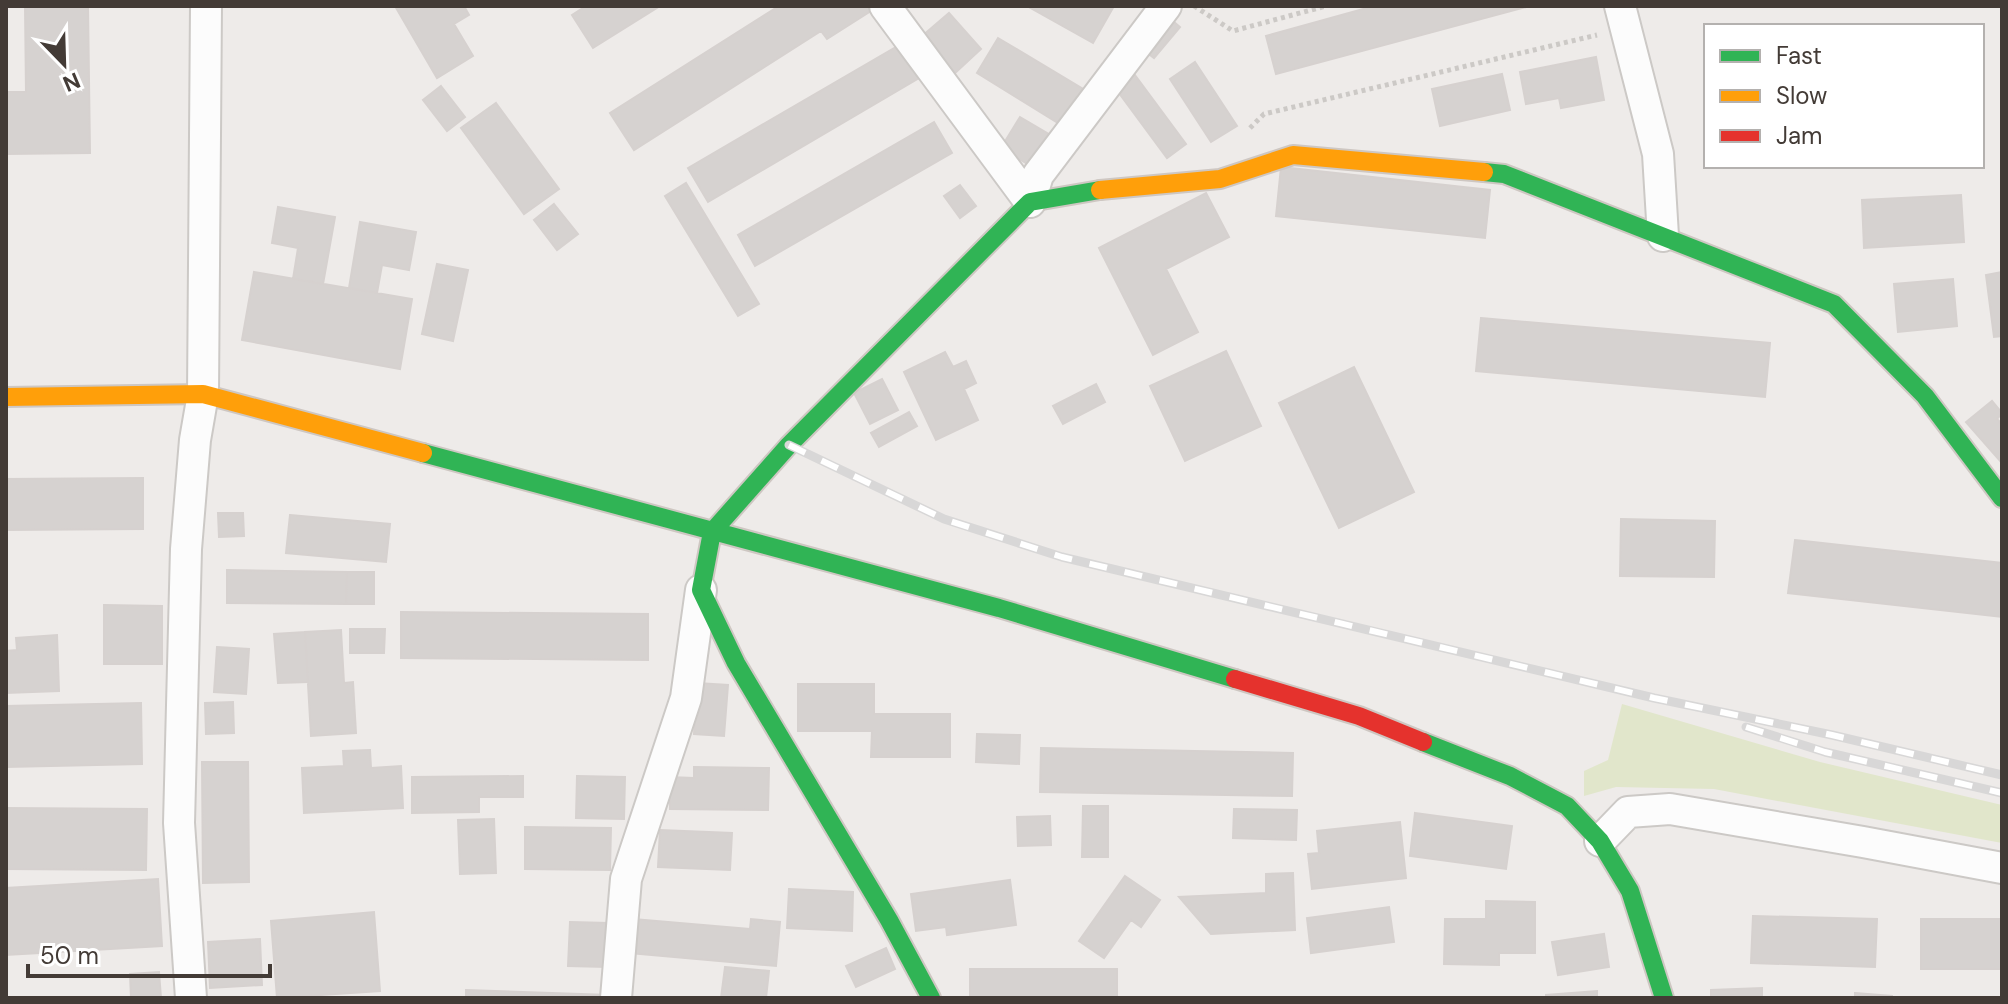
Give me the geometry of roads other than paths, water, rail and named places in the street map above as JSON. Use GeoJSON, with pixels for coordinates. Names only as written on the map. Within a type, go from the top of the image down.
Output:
{"type":"FeatureCollection","features":[{"type":"Feature","properties":{"kind":"street"},"geometry":{"type":"LineString","coordinates":[[191,998],[179,823],[186,549],[195,440],[203,394],[206,6]]}},
{"type":"Feature","properties":{"kind":"street"},"geometry":{"type":"LineString","coordinates":[[885,6],[1030,202]]}},
{"type":"Feature","properties":{"kind":"street"},"geometry":{"type":"LineString","coordinates":[[616,998],[626,879],[686,698],[712,532],[789,445],[1030,202],[1038,175],[1166,6]]}},
{"type":"Feature","properties":{"kind":"street"},"geometry":{"type":"LineString","coordinates":[[1622,17],[1658,154],[1663,236]]}},
{"type":"Feature","properties":{"kind":"street"},"geometry":{"type":"LineString","coordinates":[[1030,202],[1097,190],[1220,179],[1293,155],[1504,174],[1834,304],[1925,396],[2002,498]]}},
{"type":"Feature","properties":{"kind":"street"},"geometry":{"type":"LineString","coordinates":[[6,397],[203,394],[999,608],[1359,716],[1510,776],[1567,806],[1600,841],[1630,891],[1664,998]]}},
{"type":"Feature","properties":{"kind":"street"},"geometry":{"type":"LineString","coordinates":[[701,590],[736,663],[889,920],[931,998]]}},
{"type":"Feature","properties":{"kind":"street"},"geometry":{"type":"LineString","coordinates":[[1600,841],[1628,812],[1670,809],[2002,868]]}},
{"type":"Feature","properties":{"kind":"railway"},"geometry":{"type":"LineString","coordinates":[[789,445],[944,519],[1062,557],[1654,698],[2002,775]]}},
{"type":"Feature","properties":{"kind":"railway"},"geometry":{"type":"LineString","coordinates":[[1746,727],[1825,752],[2002,793]]}}]}
